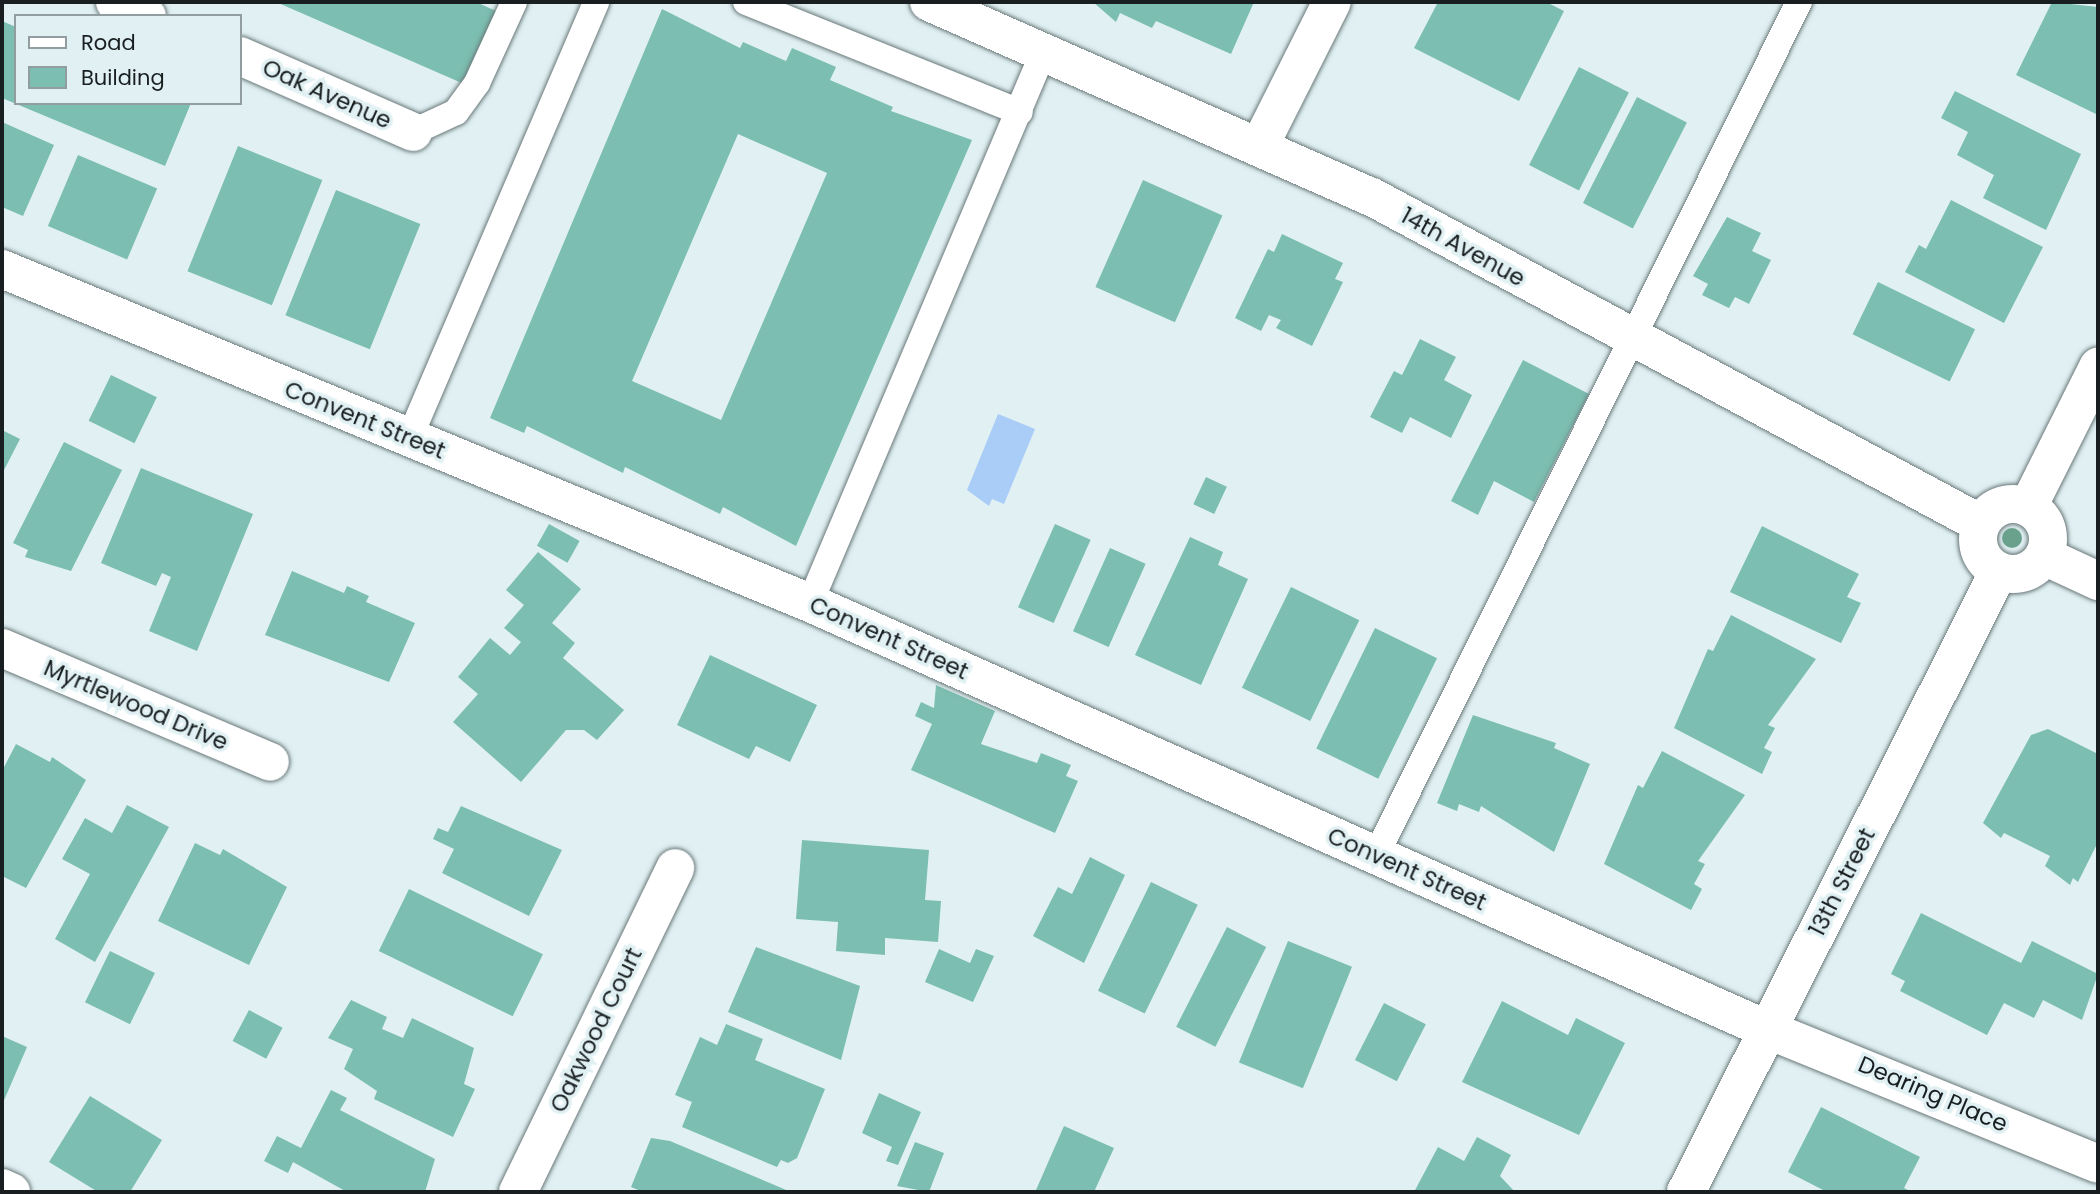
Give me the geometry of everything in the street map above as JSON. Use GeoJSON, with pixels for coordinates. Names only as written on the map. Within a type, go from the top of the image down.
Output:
{"type":"FeatureCollection","features":[{"type":"Feature","properties":{"kind":"street","name":"14th Avenue"},"geometry":{"type":"LineString","coordinates":[[929,2],[1372,197],[1632,339],[1981,524]]}},
{"type":"Feature","properties":{"kind":"street"},"geometry":{"type":"LineString","coordinates":[[1259,148],[1332,2]]}},
{"type":"Feature","properties":{"kind":"street","name":"Oak Avenue"},"geometry":{"type":"LineString","coordinates":[[242,57],[414,132]]}},
{"type":"Feature","properties":{"kind":"street","name":"Convent Street"},"geometry":{"type":"LineString","coordinates":[[2,269],[810,603],[1766,1029]]}},
{"type":"Feature","properties":{"kind":"street"},"geometry":{"type":"LineString","coordinates":[[2028,507],[2098,367]]}},
{"type":"Feature","properties":{"kind":"street"},"geometry":{"type":"LineString","coordinates":[[2028,507],[2048,533],[2044,556],[2020,573],[1999,572],[1980,552],[1981,524],[1996,508],[2028,507]]}},
{"type":"Feature","properties":{"kind":"street"},"geometry":{"type":"LineString","coordinates":[[2044,556],[2098,581]]}},
{"type":"Feature","properties":{"kind":"street","name":"13th Street"},"geometry":{"type":"LineString","coordinates":[[1686,1192],[1999,572]]}},
{"type":"Feature","properties":{"kind":"street","name":"Myrtlewood Drive"},"geometry":{"type":"LineString","coordinates":[[2,648],[270,762]]}},
{"type":"Feature","properties":{"kind":"street","name":"Oakwood Court"},"geometry":{"type":"LineString","coordinates":[[518,1192],[675,868]]}},
{"type":"Feature","properties":{"kind":"street","name":"Dearing Place"},"geometry":{"type":"LineString","coordinates":[[1766,1029],[2098,1164]]}},
{"type":"Feature","properties":{"kind":"street"},"geometry":{"type":"LineString","coordinates":[[2,1188],[11,1192]]}},
{"type":"Feature","properties":{"kind":"lane"},"geometry":{"type":"LineString","coordinates":[[414,132],[456,112],[477,83],[513,2]]}},
{"type":"Feature","properties":{"kind":"lane"},"geometry":{"type":"LineString","coordinates":[[409,439],[596,2]]}},
{"type":"Feature","properties":{"kind":"lane"},"geometry":{"type":"LineString","coordinates":[[746,2],[1020,113]]}},
{"type":"Feature","properties":{"kind":"lane"},"geometry":{"type":"LineString","coordinates":[[1377,855],[1800,2]]}},
{"type":"Feature","properties":{"kind":"lane"},"geometry":{"type":"LineString","coordinates":[[810,603],[1044,53]]}},
{"type":"Feature","properties":{"kind":"water"},"geometry":{"type":"Polygon","coordinates":[[[998,414],[1035,429],[1004,504],[992,499],[989,506],[967,490],[998,414]]]}},
{"type":"Feature","properties":{"kind":"building"},"geometry":{"type":"Polygon","coordinates":[[[276,2],[476,2],[496,11],[464,84],[276,2]]]}},
{"type":"Feature","properties":{"kind":"building"},"geometry":{"type":"Polygon","coordinates":[[[1093,2],[1254,2],[1231,54],[1156,21],[1152,28],[1120,13],[1116,22],[1093,2]]]}},
{"type":"Feature","properties":{"kind":"building"},"geometry":{"type":"Polygon","coordinates":[[[1438,2],[1546,2],[1564,11],[1519,101],[1414,48],[1438,2]]]}},
{"type":"Feature","properties":{"kind":"building"},"geometry":{"type":"Polygon","coordinates":[[[2052,2],[2098,7],[2098,115],[2016,75],[2052,2]]]}},
{"type":"Feature","properties":{"kind":"building"},"geometry":{"type":"Polygon","coordinates":[[[662,9],[740,48],[743,42],[786,61],[792,48],[836,67],[830,80],[893,107],[891,111],[972,140],[796,546],[723,507],[720,514],[625,467],[623,473],[527,426],[524,433],[490,418],[662,9]],[[738,134],[632,381],[721,420],[827,173],[738,134]]]}},
{"type":"Feature","properties":{"kind":"building"},"geometry":{"type":"Polygon","coordinates":[[[2,21],[14,26],[14,103],[2,98],[2,21]]]}},
{"type":"Feature","properties":{"kind":"building"},"geometry":{"type":"Polygon","coordinates":[[[1579,67],[1629,92],[1579,190],[1529,165],[1579,67]]]}},
{"type":"Feature","properties":{"kind":"building"},"geometry":{"type":"Polygon","coordinates":[[[1955,91],[2081,154],[2046,230],[1983,198],[1994,175],[1957,155],[1968,132],[1941,118],[1955,91]]]}},
{"type":"Feature","properties":{"kind":"building"},"geometry":{"type":"Polygon","coordinates":[[[1637,97],[1687,122],[1633,228],[1583,203],[1637,97]]]}},
{"type":"Feature","properties":{"kind":"building"},"geometry":{"type":"Polygon","coordinates":[[[19,105],[190,105],[165,166],[19,105]]]}},
{"type":"Feature","properties":{"kind":"building"},"geometry":{"type":"Polygon","coordinates":[[[2,122],[54,145],[23,216],[2,207],[2,122]]]}},
{"type":"Feature","properties":{"kind":"building"},"geometry":{"type":"Polygon","coordinates":[[[238,146],[322,180],[272,305],[187,271],[238,146]]]}},
{"type":"Feature","properties":{"kind":"building"},"geometry":{"type":"Polygon","coordinates":[[[78,155],[157,189],[127,259],[48,226],[78,155]]]}},
{"type":"Feature","properties":{"kind":"building"},"geometry":{"type":"Polygon","coordinates":[[[1143,180],[1222,215],[1175,322],[1095,287],[1143,180]]]}},
{"type":"Feature","properties":{"kind":"building"},"geometry":{"type":"Polygon","coordinates":[[[336,190],[420,224],[370,349],[285,315],[336,190]]]}},
{"type":"Feature","properties":{"kind":"building"},"geometry":{"type":"Polygon","coordinates":[[[1951,200],[2043,247],[2004,323],[1905,272],[1919,245],[1926,249],[1951,200]]]}},
{"type":"Feature","properties":{"kind":"building"},"geometry":{"type":"Polygon","coordinates":[[[1727,217],[1761,233],[1752,251],[1771,260],[1749,304],[1735,297],[1729,308],[1702,295],[1708,284],[1693,276],[1727,217]]]}},
{"type":"Feature","properties":{"kind":"building"},"geometry":{"type":"Polygon","coordinates":[[[1282,234],[1343,263],[1335,279],[1343,282],[1312,346],[1276,328],[1281,320],[1269,315],[1261,331],[1235,318],[1268,249],[1274,252],[1282,234]]]}},
{"type":"Feature","properties":{"kind":"building"},"geometry":{"type":"Polygon","coordinates":[[[1878,282],[1975,329],[1950,381],[1853,334],[1878,282]]]}},
{"type":"Feature","properties":{"kind":"building"},"geometry":{"type":"Polygon","coordinates":[[[1420,339],[1456,357],[1444,380],[1472,395],[1451,438],[1410,417],[1402,433],[1370,417],[1394,371],[1402,375],[1420,339]]]}},
{"type":"Feature","properties":{"kind":"building"},"geometry":{"type":"Polygon","coordinates":[[[1523,360],[1589,394],[1534,502],[1494,481],[1478,515],[1451,501],[1523,360]]]}},
{"type":"Feature","properties":{"kind":"building"},"geometry":{"type":"Polygon","coordinates":[[[111,375],[157,397],[134,443],[89,421],[111,375]]]}},
{"type":"Feature","properties":{"kind":"building"},"geometry":{"type":"Polygon","coordinates":[[[2,430],[20,439],[2,474],[2,430]]]}},
{"type":"Feature","properties":{"kind":"building"},"geometry":{"type":"Polygon","coordinates":[[[64,442],[122,470],[71,571],[25,557],[28,550],[13,543],[64,442]]]}},
{"type":"Feature","properties":{"kind":"building"},"geometry":{"type":"Polygon","coordinates":[[[141,468],[253,514],[197,651],[149,631],[171,577],[162,573],[156,586],[101,563],[141,468]]]}},
{"type":"Feature","properties":{"kind":"building"},"geometry":{"type":"Polygon","coordinates":[[[1206,477],[1227,487],[1214,514],[1193,504],[1206,477]]]}},
{"type":"Feature","properties":{"kind":"building"},"geometry":{"type":"Polygon","coordinates":[[[549,524],[580,541],[567,563],[537,546],[549,524]]]}},
{"type":"Feature","properties":{"kind":"building"},"geometry":{"type":"Polygon","coordinates":[[[1055,524],[1091,540],[1054,623],[1018,607],[1055,524]]]}},
{"type":"Feature","properties":{"kind":"building"},"geometry":{"type":"Polygon","coordinates":[[[1762,526],[1859,574],[1847,597],[1861,603],[1841,643],[1730,592],[1762,526]]]}},
{"type":"Feature","properties":{"kind":"building"},"geometry":{"type":"Polygon","coordinates":[[[1190,537],[1223,552],[1218,565],[1248,579],[1201,685],[1135,655],[1190,537]]]}},
{"type":"Feature","properties":{"kind":"building"},"geometry":{"type":"Polygon","coordinates":[[[1110,548],[1146,564],[1109,647],[1073,631],[1110,548]]]}},
{"type":"Feature","properties":{"kind":"building"},"geometry":{"type":"Polygon","coordinates":[[[538,552],[581,589],[552,623],[575,643],[563,658],[624,710],[597,740],[584,730],[566,730],[521,782],[453,722],[478,694],[458,677],[490,638],[510,655],[521,642],[504,628],[524,605],[506,590],[538,552]]]}},
{"type":"Feature","properties":{"kind":"building"},"geometry":{"type":"Polygon","coordinates":[[[292,571],[344,593],[347,586],[369,596],[366,602],[415,623],[389,682],[265,635],[292,571]]]}},
{"type":"Feature","properties":{"kind":"building"},"geometry":{"type":"Polygon","coordinates":[[[1291,587],[1359,620],[1310,721],[1242,688],[1291,587]]]}},
{"type":"Feature","properties":{"kind":"building"},"geometry":{"type":"Polygon","coordinates":[[[1731,615],[1816,659],[1768,725],[1775,728],[1764,748],[1772,752],[1762,774],[1674,728],[1708,649],[1713,651],[1731,615]]]}},
{"type":"Feature","properties":{"kind":"building"},"geometry":{"type":"Polygon","coordinates":[[[1375,628],[1437,658],[1378,779],[1316,748],[1375,628]]]}},
{"type":"Feature","properties":{"kind":"building"},"geometry":{"type":"Polygon","coordinates":[[[710,655],[817,705],[790,762],[756,746],[749,759],[677,725],[710,655]]]}},
{"type":"Feature","properties":{"kind":"building"},"geometry":{"type":"Polygon","coordinates":[[[936,685],[995,711],[981,744],[1037,763],[1041,753],[1071,765],[1066,776],[1078,781],[1055,833],[911,770],[932,724],[915,716],[921,702],[934,708],[936,685]]]}},
{"type":"Feature","properties":{"kind":"building"},"geometry":{"type":"Polygon","coordinates":[[[1473,715],[1556,743],[1554,748],[1590,764],[1554,852],[1481,806],[1479,812],[1459,804],[1457,811],[1437,803],[1473,715]]]}},
{"type":"Feature","properties":{"kind":"building"},"geometry":{"type":"Polygon","coordinates":[[[2048,729],[2098,754],[2098,842],[2078,882],[2073,878],[2070,885],[2045,866],[2050,856],[2004,833],[2001,838],[1983,823],[2031,735],[2048,729]]]}},
{"type":"Feature","properties":{"kind":"building"},"geometry":{"type":"Polygon","coordinates":[[[16,744],[50,762],[52,757],[86,780],[26,888],[2,876],[2,771],[16,744]]]}},
{"type":"Feature","properties":{"kind":"building"},"geometry":{"type":"Polygon","coordinates":[[[1662,751],[1745,795],[1698,861],[1705,864],[1694,884],[1702,889],[1691,910],[1604,864],[1638,785],[1643,788],[1662,751]]]}},
{"type":"Feature","properties":{"kind":"building"},"geometry":{"type":"Polygon","coordinates":[[[127,805],[169,827],[95,962],[55,939],[90,874],[62,859],[85,818],[112,833],[127,805]]]}},
{"type":"Feature","properties":{"kind":"building"},"geometry":{"type":"Polygon","coordinates":[[[461,806],[562,850],[529,916],[442,873],[454,849],[433,839],[438,828],[448,832],[461,806]]]}},
{"type":"Feature","properties":{"kind":"building"},"geometry":{"type":"Polygon","coordinates":[[[802,840],[929,850],[925,900],[941,901],[938,942],[885,938],[885,955],[836,951],[838,922],[796,919],[802,840]]]}},
{"type":"Feature","properties":{"kind":"building"},"geometry":{"type":"Polygon","coordinates":[[[195,843],[220,855],[223,849],[287,887],[249,965],[158,921],[195,843]]]}},
{"type":"Feature","properties":{"kind":"building"},"geometry":{"type":"Polygon","coordinates":[[[1090,857],[1125,875],[1084,963],[1033,936],[1058,887],[1072,894],[1090,857]]]}},
{"type":"Feature","properties":{"kind":"building"},"geometry":{"type":"Polygon","coordinates":[[[1151,882],[1198,905],[1145,1014],[1098,991],[1151,882]]]}},
{"type":"Feature","properties":{"kind":"building"},"geometry":{"type":"Polygon","coordinates":[[[409,889],[543,954],[513,1016],[379,951],[409,889]]]}},
{"type":"Feature","properties":{"kind":"building"},"geometry":{"type":"Polygon","coordinates":[[[1921,913],[2021,963],[2032,941],[2098,974],[2082,1020],[2043,1000],[2034,1018],[2004,1003],[1987,1035],[1900,991],[1905,981],[1891,974],[1921,913]]]}},
{"type":"Feature","properties":{"kind":"building"},"geometry":{"type":"Polygon","coordinates":[[[1227,927],[1266,947],[1215,1047],[1176,1027],[1227,927]]]}},
{"type":"Feature","properties":{"kind":"building"},"geometry":{"type":"Polygon","coordinates":[[[1288,941],[1352,967],[1303,1088],[1239,1062],[1288,941]]]}},
{"type":"Feature","properties":{"kind":"building"},"geometry":{"type":"Polygon","coordinates":[[[756,947],[860,986],[841,1060],[728,1012],[756,947]]]}},
{"type":"Feature","properties":{"kind":"building"},"geometry":{"type":"Polygon","coordinates":[[[939,949],[970,963],[976,949],[994,956],[973,1002],[925,982],[939,949]]]}},
{"type":"Feature","properties":{"kind":"building"},"geometry":{"type":"Polygon","coordinates":[[[110,951],[155,973],[130,1024],[85,1002],[110,951]]]}},
{"type":"Feature","properties":{"kind":"building"},"geometry":{"type":"Polygon","coordinates":[[[351,1000],[387,1017],[382,1029],[403,1038],[412,1018],[474,1048],[464,1084],[475,1089],[453,1137],[374,1099],[377,1091],[344,1069],[353,1049],[328,1038],[351,1000]]]}},
{"type":"Feature","properties":{"kind":"building"},"geometry":{"type":"Polygon","coordinates":[[[1502,1001],[1568,1035],[1576,1018],[1625,1043],[1579,1135],[1462,1082],[1502,1001]]]}},
{"type":"Feature","properties":{"kind":"building"},"geometry":{"type":"Polygon","coordinates":[[[1384,1003],[1426,1024],[1397,1081],[1355,1060],[1384,1003]]]}},
{"type":"Feature","properties":{"kind":"building"},"geometry":{"type":"Polygon","coordinates":[[[249,1010],[283,1028],[266,1059],[233,1041],[249,1010]]]}},
{"type":"Feature","properties":{"kind":"building"},"geometry":{"type":"Polygon","coordinates":[[[726,1024],[763,1039],[755,1060],[825,1089],[797,1158],[788,1163],[781,1160],[777,1167],[682,1127],[692,1102],[675,1095],[700,1037],[717,1045],[726,1024]]]}},
{"type":"Feature","properties":{"kind":"building"},"geometry":{"type":"Polygon","coordinates":[[[2,1036],[27,1047],[2,1105],[2,1036]]]}},
{"type":"Feature","properties":{"kind":"building"},"geometry":{"type":"Polygon","coordinates":[[[331,1090],[347,1098],[340,1110],[435,1159],[425,1192],[347,1192],[293,1162],[288,1173],[264,1161],[277,1136],[301,1148],[331,1090]]]}},
{"type":"Feature","properties":{"kind":"building"},"geometry":{"type":"Polygon","coordinates":[[[879,1093],[921,1112],[898,1165],[886,1161],[892,1147],[862,1133],[879,1093]]]}},
{"type":"Feature","properties":{"kind":"building"},"geometry":{"type":"Polygon","coordinates":[[[90,1096],[162,1140],[130,1192],[98,1192],[49,1162],[90,1096]]]}},
{"type":"Feature","properties":{"kind":"building"},"geometry":{"type":"Polygon","coordinates":[[[1821,1107],[1920,1157],[1904,1188],[1912,1192],[1827,1192],[1788,1172],[1821,1107]]]}},
{"type":"Feature","properties":{"kind":"building"},"geometry":{"type":"Polygon","coordinates":[[[1064,1126],[1114,1148],[1094,1192],[1036,1190],[1064,1126]]]}},
{"type":"Feature","properties":{"kind":"building"},"geometry":{"type":"Polygon","coordinates":[[[1477,1137],[1511,1155],[1500,1176],[1515,1192],[1414,1192],[1438,1147],[1464,1161],[1477,1137]]]}},
{"type":"Feature","properties":{"kind":"building"},"geometry":{"type":"Polygon","coordinates":[[[651,1138],[670,1141],[791,1192],[643,1192],[631,1187],[651,1138]]]}},
{"type":"Feature","properties":{"kind":"building"},"geometry":{"type":"Polygon","coordinates":[[[915,1142],[944,1153],[929,1192],[897,1186],[915,1142]]]}}]}
